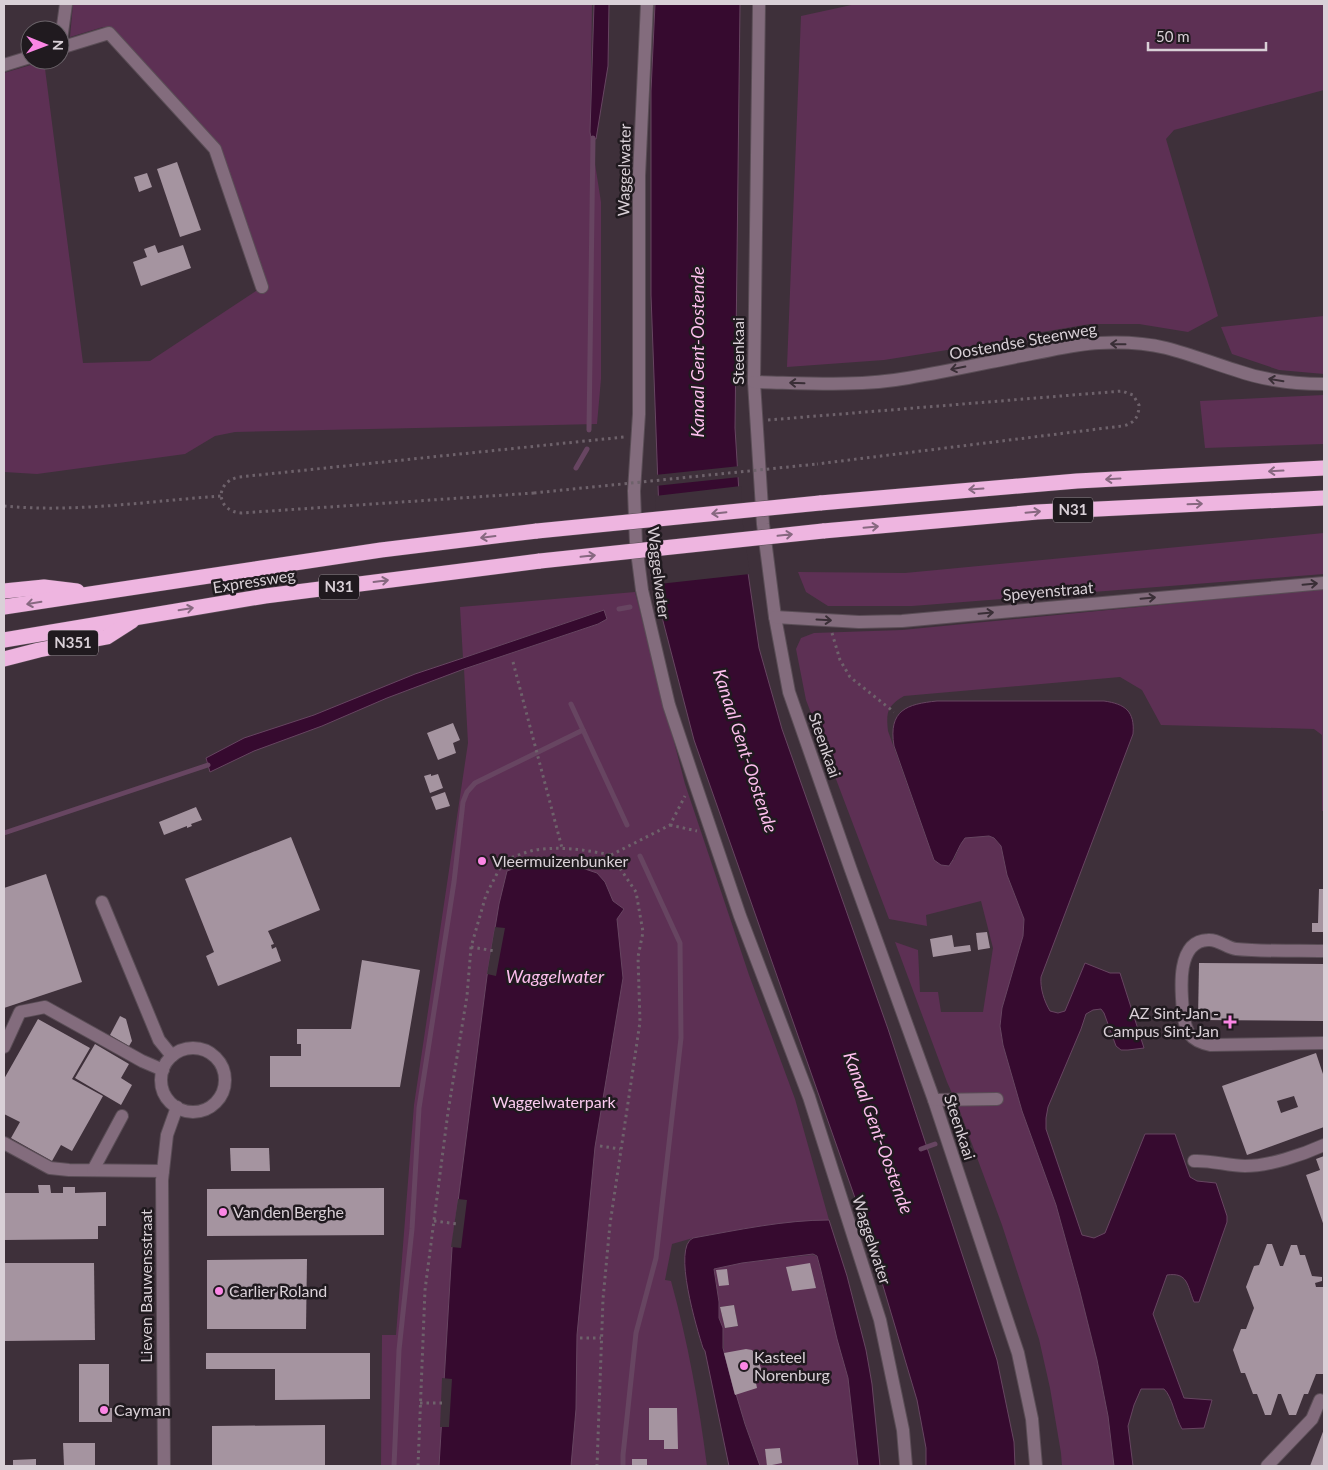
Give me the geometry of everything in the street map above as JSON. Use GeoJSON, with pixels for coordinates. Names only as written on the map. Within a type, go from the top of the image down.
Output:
{"type":"FeatureCollection","features":[{"type":"Feature","properties":{"kind":"highway","name":"Expressweg"},"geometry":{"type":"LineString","coordinates":[[4,607],[381,550],[537,531],[820,503],[1077,481],[1324,468]]}},
{"type":"Feature","properties":{"kind":"highway","name":"Expressweg"},"geometry":{"type":"LineString","coordinates":[[4,640],[265,596],[540,561],[823,531],[1037,512],[1324,498]]}},
{"type":"Feature","properties":{"kind":"highway"},"geometry":{"type":"LineString","coordinates":[[4,591],[44,587],[98,593]]}},
{"type":"Feature","properties":{"kind":"highway","name":"N351"},"geometry":{"type":"LineString","coordinates":[[4,659],[107,637],[138,617]]}},
{"type":"Feature","properties":{"kind":"street"},"geometry":{"type":"LineString","coordinates":[[64,20],[66,4]]}},
{"type":"Feature","properties":{"kind":"street","name":"Waggelwater"},"geometry":{"type":"LineString","coordinates":[[647,4],[639,176],[640,414],[634,491],[636,544],[642,590],[669,705],[740,916],[809,1097],[880,1320],[903,1430],[906,1466]]}},
{"type":"Feature","properties":{"kind":"street","name":"Steenkaai"},"geometry":{"type":"LineString","coordinates":[[759,4],[755,422],[763,524],[775,617],[790,692],[851,870],[934,1100],[1018,1353],[1032,1419],[1036,1466]]}},
{"type":"Feature","properties":{"kind":"street"},"geometry":{"type":"LineString","coordinates":[[70,44],[109,33],[215,149],[262,287]]}},
{"type":"Feature","properties":{"kind":"street"},"geometry":{"type":"LineString","coordinates":[[4,65],[20,60]]}},
{"type":"Feature","properties":{"kind":"street","name":"Oostendse Steenweg"},"geometry":{"type":"LineString","coordinates":[[754,382],[869,383],[907,378],[1098,343],[1134,344],[1164,348],[1263,378],[1288,382],[1324,384]]}},
{"type":"Feature","properties":{"kind":"street","name":"Speyenstraat"},"geometry":{"type":"LineString","coordinates":[[775,617],[859,622],[902,621],[1324,583]]}},
{"type":"Feature","properties":{"kind":"street"},"geometry":{"type":"LineString","coordinates":[[102,902],[159,1040],[172,1056]]}},
{"type":"Feature","properties":{"kind":"street"},"geometry":{"type":"LineString","coordinates":[[1324,951],[1234,950],[1217,941],[1207,940],[1196,944],[1187,953],[1183,965],[1181,990],[1184,1020],[1190,1036],[1199,1042],[1211,1044],[1324,1043]]}},
{"type":"Feature","properties":{"kind":"street"},"geometry":{"type":"LineString","coordinates":[[4,1047],[20,1012],[45,1007],[142,1062],[163,1070]]}},
{"type":"Feature","properties":{"kind":"street"},"geometry":{"type":"LineString","coordinates":[[199,1048],[209,1052],[218,1060],[224,1069],[225,1081],[222,1093],[216,1102],[198,1112],[187,1111],[177,1107],[169,1100],[163,1091],[161,1081],[163,1070],[172,1056],[180,1050],[199,1048]]}},
{"type":"Feature","properties":{"kind":"street"},"geometry":{"type":"LineString","coordinates":[[934,1100],[996,1100]]}},
{"type":"Feature","properties":{"kind":"street","name":"Lieven Bauwensstraat"},"geometry":{"type":"LineString","coordinates":[[164,1466],[162,1190],[168,1135],[177,1107]]}},
{"type":"Feature","properties":{"kind":"street"},"geometry":{"type":"LineString","coordinates":[[93,1170],[122,1116]]}},
{"type":"Feature","properties":{"kind":"street"},"geometry":{"type":"LineString","coordinates":[[4,1142],[50,1168],[69,1170],[163,1170]]}},
{"type":"Feature","properties":{"kind":"street"},"geometry":{"type":"LineString","coordinates":[[1194,1161],[1205,1160],[1244,1166],[1271,1163],[1324,1146]]}},
{"type":"Feature","properties":{"kind":"street"},"geometry":{"type":"LineString","coordinates":[[1267,1466],[1312,1419],[1320,1400]]}},
{"type":"Feature","properties":{"kind":"path"},"geometry":{"type":"LineString","coordinates":[[638,438],[623,437],[239,477],[228,481],[224,485],[221,496],[226,507],[235,513],[241,513],[534,493],[817,464],[1122,426],[1133,422],[1137,417],[1139,405],[1133,395],[1122,391],[755,422]]}},
{"type":"Feature","properties":{"kind":"path"},"geometry":{"type":"LineString","coordinates":[[4,506],[62,508],[221,496]]}},
{"type":"Feature","properties":{"kind":"path"},"geometry":{"type":"LineString","coordinates":[[829,620],[840,660],[850,677],[894,712]]}},
{"type":"Feature","properties":{"kind":"path"},"geometry":{"type":"LineString","coordinates":[[513,662],[562,848]]}},
{"type":"Feature","properties":{"kind":"path"},"geometry":{"type":"LineString","coordinates":[[418,1466],[425,1290],[448,1112],[467,996],[471,947],[486,895],[504,860],[534,850],[562,848],[611,855],[670,825],[694,780]]}},
{"type":"Feature","properties":{"kind":"path"},"geometry":{"type":"LineString","coordinates":[[670,825],[712,834]]}},
{"type":"Feature","properties":{"kind":"path"},"geometry":{"type":"LineString","coordinates":[[597,1466],[601,1338],[610,1224],[640,1022],[638,957],[643,932],[636,892],[611,855]]}},
{"type":"Feature","properties":{"kind":"path"},"geometry":{"type":"LineString","coordinates":[[471,947],[494,951]]}},
{"type":"Feature","properties":{"kind":"path"},"geometry":{"type":"LineString","coordinates":[[600,1146],[620,1149]]}},
{"type":"Feature","properties":{"kind":"path"},"geometry":{"type":"LineString","coordinates":[[434,1221],[458,1224]]}},
{"type":"Feature","properties":{"kind":"path"},"geometry":{"type":"LineString","coordinates":[[580,1338],[601,1338]]}},
{"type":"Feature","properties":{"kind":"path"},"geometry":{"type":"LineString","coordinates":[[420,1403],[444,1403]]}},
{"type":"Feature","properties":{"kind":"green space"},"geometry":{"type":"Polygon","coordinates":[[[73,4],[592,4],[590,132],[601,202],[601,379],[597,424],[235,432],[215,436],[185,454],[37,474],[4,472],[4,73],[20,68],[20,70],[45,70],[83,363],[150,361],[262,287],[215,149],[103,27],[70,37],[73,4]]]}},
{"type":"Feature","properties":{"kind":"green space"},"geometry":{"type":"Polygon","coordinates":[[[856,4],[1324,4],[1324,90],[1174,130],[1166,139],[1218,316],[1188,332],[1139,324],[1090,324],[1036,333],[1023,343],[985,344],[884,360],[787,367],[801,16],[856,4]]]}},
{"type":"Feature","properties":{"kind":"green space"},"geometry":{"type":"Polygon","coordinates":[[[1324,316],[1324,374],[1279,370],[1232,354],[1221,327],[1324,316]]]}},
{"type":"Feature","properties":{"kind":"green space"},"geometry":{"type":"Polygon","coordinates":[[[1324,395],[1324,444],[1205,448],[1200,401],[1324,395]]]}},
{"type":"Feature","properties":{"kind":"green space"},"geometry":{"type":"Polygon","coordinates":[[[1324,533],[1324,574],[912,606],[828,606],[806,592],[798,572],[905,573],[1324,533]]]}},
{"type":"Feature","properties":{"kind":"green space"},"geometry":{"type":"Polygon","coordinates":[[[1324,589],[1324,811],[1322,811],[1322,735],[1314,729],[1161,725],[1142,690],[1120,677],[904,696],[894,703],[889,710],[887,719],[888,731],[934,860],[954,860],[965,838],[989,836],[994,838],[1001,846],[1007,875],[1024,919],[1023,936],[1000,1026],[1003,1045],[1022,1111],[1056,1205],[1079,1288],[1097,1360],[1108,1416],[1114,1466],[1062,1466],[1050,1388],[1039,1339],[1002,1225],[895,942],[918,950],[920,992],[938,992],[941,1012],[983,1012],[993,948],[981,901],[926,915],[927,926],[889,919],[806,700],[796,649],[801,638],[814,633],[902,630],[1324,589]]]}},
{"type":"Feature","properties":{"kind":"green space","name":"Waggelwaterpark"},"geometry":{"type":"Polygon","coordinates":[[[635,592],[685,784],[749,975],[795,1099],[829,1220],[740,1230],[693,1238],[672,1244],[665,1280],[671,1281],[683,1327],[697,1396],[707,1466],[381,1466],[382,1335],[396,1335],[414,1105],[468,743],[464,669],[598,624],[607,618],[603,610],[463,658],[460,607],[635,592]]]}},
{"type":"Feature","properties":{"kind":"green space"},"geometry":{"type":"Polygon","coordinates":[[[816,1256],[848,1378],[858,1466],[760,1466],[735,1395],[724,1353],[723,1328],[719,1318],[719,1302],[714,1269],[742,1263],[816,1256]],[[734,1305],[720,1307],[725,1328],[738,1326],[734,1305]]]}},
{"type":"Feature","properties":{"kind":"water"},"geometry":{"type":"Polygon","coordinates":[[[594,4],[609,4],[608,66],[596,139],[591,138],[590,132],[594,4]]]}},
{"type":"Feature","properties":{"kind":"water","name":"Kanaal Gent-Oostende"},"geometry":{"type":"Polygon","coordinates":[[[655,4],[740,4],[735,428],[741,525],[759,648],[782,729],[888,1029],[997,1360],[1014,1442],[1015,1466],[926,1466],[926,1448],[917,1400],[867,1232],[694,740],[663,621],[651,295],[651,91],[655,4]]]}},
{"type":"Feature","properties":{"kind":"water"},"geometry":{"type":"Polygon","coordinates":[[[604,610],[607,619],[598,624],[464,669],[387,698],[322,726],[254,751],[210,772],[206,758],[244,738],[314,715],[415,674],[604,610]]]}},
{"type":"Feature","properties":{"kind":"water"},"geometry":{"type":"Polygon","coordinates":[[[937,701],[1104,701],[1123,707],[1130,714],[1132,720],[1133,734],[1041,981],[1043,994],[1050,1011],[1058,1013],[1065,1011],[1085,963],[1110,973],[1120,973],[1144,1048],[1121,1050],[1116,1046],[1101,1009],[1093,1010],[1086,1014],[1048,1107],[1046,1129],[1082,1235],[1094,1238],[1105,1233],[1145,1134],[1175,1134],[1190,1177],[1197,1181],[1216,1183],[1227,1216],[1227,1222],[1199,1302],[1194,1302],[1188,1285],[1183,1278],[1167,1275],[1153,1314],[1184,1398],[1212,1400],[1204,1428],[1182,1429],[1167,1392],[1164,1389],[1141,1389],[1128,1426],[1133,1466],[1114,1466],[1108,1416],[1097,1360],[1079,1288],[1056,1205],[1022,1111],[1003,1045],[1000,1026],[1002,1008],[1023,936],[1024,919],[1007,875],[1001,846],[994,838],[989,836],[965,838],[949,866],[941,865],[934,860],[894,746],[894,724],[902,711],[917,704],[937,701]]]}},
{"type":"Feature","properties":{"kind":"water","name":"Waggelwater"},"geometry":{"type":"Polygon","coordinates":[[[542,858],[597,873],[605,882],[613,901],[624,909],[617,919],[623,978],[595,1147],[577,1335],[576,1409],[571,1466],[439,1466],[452,1248],[487,976],[499,904],[507,871],[542,858]]]}},
{"type":"Feature","properties":{"kind":"water"},"geometry":{"type":"Polygon","coordinates":[[[812,1220],[829,1220],[847,1276],[866,1350],[872,1384],[880,1466],[858,1466],[848,1378],[817,1256],[813,1254],[742,1263],[714,1269],[719,1302],[719,1318],[723,1328],[723,1348],[735,1394],[760,1466],[729,1466],[705,1351],[696,1324],[688,1289],[685,1272],[687,1245],[693,1238],[744,1229],[812,1220]]]}},
{"type":"Feature","properties":{"kind":"pier"},"geometry":{"type":"Polygon","coordinates":[[[740,466],[740,477],[655,486],[655,475],[740,466]]]}},
{"type":"Feature","properties":{"kind":"pier"},"geometry":{"type":"Polygon","coordinates":[[[741,486],[743,525],[750,574],[659,584],[655,496],[741,486]]]}},
{"type":"Feature","properties":{"kind":"pier"},"geometry":{"type":"Polygon","coordinates":[[[495,927],[505,928],[496,976],[487,974],[495,927]]]}},
{"type":"Feature","properties":{"kind":"pier"},"geometry":{"type":"Polygon","coordinates":[[[458,1199],[467,1200],[461,1248],[451,1247],[458,1199]]]}},
{"type":"Feature","properties":{"kind":"pier"},"geometry":{"type":"Polygon","coordinates":[[[442,1378],[452,1379],[449,1427],[440,1427],[442,1378]]]}},
{"type":"Feature","properties":{"kind":"building"},"geometry":{"type":"Polygon","coordinates":[[[177,162],[201,230],[180,237],[157,169],[177,162]]]}},
{"type":"Feature","properties":{"kind":"building"},"geometry":{"type":"Polygon","coordinates":[[[147,173],[152,187],[139,192],[134,177],[147,173]]]}},
{"type":"Feature","properties":{"kind":"building"},"geometry":{"type":"Polygon","coordinates":[[[155,245],[158,253],[183,245],[191,268],[141,286],[133,262],[147,257],[144,249],[155,245]]]}},
{"type":"Feature","properties":{"kind":"building"},"geometry":{"type":"Polygon","coordinates":[[[453,723],[460,740],[453,743],[456,753],[438,760],[427,733],[453,723]]]}},
{"type":"Feature","properties":{"kind":"building"},"geometry":{"type":"Polygon","coordinates":[[[431,774],[431,776],[438,774],[443,788],[430,793],[424,776],[431,774]]]}},
{"type":"Feature","properties":{"kind":"building"},"geometry":{"type":"Polygon","coordinates":[[[445,792],[450,806],[436,810],[431,797],[445,792]]]}},
{"type":"Feature","properties":{"kind":"building"},"geometry":{"type":"Polygon","coordinates":[[[196,807],[202,820],[191,824],[192,826],[187,828],[187,826],[164,835],[159,822],[196,807]]]}},
{"type":"Feature","properties":{"kind":"building"},"geometry":{"type":"Polygon","coordinates":[[[291,837],[320,910],[268,931],[274,944],[271,945],[272,949],[276,947],[281,961],[218,986],[206,956],[214,952],[185,879],[291,837]]]}},
{"type":"Feature","properties":{"kind":"building"},"geometry":{"type":"Polygon","coordinates":[[[46,874],[82,982],[4,1008],[4,888],[46,874]]]}},
{"type":"Feature","properties":{"kind":"building"},"geometry":{"type":"Polygon","coordinates":[[[1319,889],[1324,889],[1324,932],[1312,932],[1312,923],[1318,923],[1319,889]]]}},
{"type":"Feature","properties":{"kind":"building"},"geometry":{"type":"Polygon","coordinates":[[[987,932],[990,948],[978,950],[976,933],[987,932]]]}},
{"type":"Feature","properties":{"kind":"building"},"geometry":{"type":"Polygon","coordinates":[[[952,935],[954,947],[970,945],[971,951],[933,957],[930,939],[952,935]]]}},
{"type":"Feature","properties":{"kind":"building"},"geometry":{"type":"Polygon","coordinates":[[[362,960],[420,970],[400,1087],[270,1087],[270,1056],[301,1056],[301,1044],[297,1044],[297,1029],[351,1029],[362,960]]]}},
{"type":"Feature","properties":{"kind":"building"},"geometry":{"type":"Polygon","coordinates":[[[1199,963],[1324,964],[1324,1021],[1198,1020],[1199,963]]]}},
{"type":"Feature","properties":{"kind":"building"},"geometry":{"type":"Polygon","coordinates":[[[120,1016],[126,1019],[132,1041],[129,1046],[110,1035],[120,1016]]]}},
{"type":"Feature","properties":{"kind":"building"},"geometry":{"type":"Polygon","coordinates":[[[38,1019],[90,1048],[72,1079],[103,1096],[72,1151],[61,1145],[52,1161],[11,1138],[20,1122],[4,1114],[4,1079],[38,1019]]]}},
{"type":"Feature","properties":{"kind":"building"},"geometry":{"type":"Polygon","coordinates":[[[95,1044],[129,1064],[121,1078],[132,1085],[121,1105],[75,1078],[95,1044]]]}},
{"type":"Feature","properties":{"kind":"building"},"geometry":{"type":"Polygon","coordinates":[[[1316,1053],[1324,1077],[1324,1127],[1247,1155],[1222,1086],[1316,1053]],[[1294,1096],[1277,1101],[1281,1113],[1298,1107],[1294,1096]]]}},
{"type":"Feature","properties":{"kind":"building"},"geometry":{"type":"Polygon","coordinates":[[[230,1148],[269,1148],[270,1171],[231,1171],[230,1148]]]}},
{"type":"Feature","properties":{"kind":"building"},"geometry":{"type":"Polygon","coordinates":[[[1324,1156],[1324,1226],[1306,1175],[1320,1170],[1316,1159],[1324,1156]]]}},
{"type":"Feature","properties":{"kind":"building"},"geometry":{"type":"Polygon","coordinates":[[[38,1185],[50,1185],[51,1193],[63,1193],[63,1187],[75,1187],[75,1193],[106,1192],[106,1226],[98,1226],[98,1239],[4,1240],[4,1193],[39,1193],[38,1185]]]}},
{"type":"Feature","properties":{"kind":"building"},"geometry":{"type":"Polygon","coordinates":[[[384,1188],[384,1235],[207,1236],[207,1189],[384,1188]]]}},
{"type":"Feature","properties":{"kind":"building"},"geometry":{"type":"Polygon","coordinates":[[[1267,1244],[1272,1244],[1280,1266],[1283,1266],[1291,1245],[1297,1245],[1300,1255],[1305,1255],[1312,1276],[1322,1277],[1322,1281],[1315,1283],[1316,1287],[1324,1287],[1324,1374],[1316,1374],[1308,1394],[1304,1394],[1296,1415],[1289,1415],[1281,1394],[1278,1394],[1271,1415],[1265,1415],[1257,1394],[1253,1394],[1245,1373],[1241,1373],[1233,1350],[1241,1329],[1246,1329],[1254,1308],[1246,1287],[1254,1266],[1259,1265],[1267,1244]]]}},
{"type":"Feature","properties":{"kind":"building"},"geometry":{"type":"Polygon","coordinates":[[[307,1259],[306,1329],[207,1329],[207,1260],[307,1259]]]}},
{"type":"Feature","properties":{"kind":"building"},"geometry":{"type":"Polygon","coordinates":[[[4,1263],[94,1263],[95,1340],[4,1341],[4,1263]]]}},
{"type":"Feature","properties":{"kind":"building"},"geometry":{"type":"Polygon","coordinates":[[[810,1263],[816,1288],[792,1291],[786,1267],[810,1263]]]}},
{"type":"Feature","properties":{"kind":"building"},"geometry":{"type":"Polygon","coordinates":[[[727,1269],[729,1285],[719,1286],[716,1270],[727,1269]]]}},
{"type":"Feature","properties":{"kind":"building"},"geometry":{"type":"Polygon","coordinates":[[[734,1305],[738,1326],[725,1328],[720,1307],[734,1305]]]}},
{"type":"Feature","properties":{"kind":"building","name":"Kasteel Norenburg"},"geometry":{"type":"Polygon","coordinates":[[[746,1349],[752,1350],[757,1356],[763,1375],[755,1378],[757,1388],[735,1395],[724,1353],[746,1349]]]}},
{"type":"Feature","properties":{"kind":"building"},"geometry":{"type":"Polygon","coordinates":[[[206,1353],[370,1353],[370,1399],[275,1400],[275,1369],[206,1369],[206,1353]]]}},
{"type":"Feature","properties":{"kind":"building"},"geometry":{"type":"Polygon","coordinates":[[[79,1364],[109,1364],[109,1408],[112,1408],[112,1422],[79,1422],[79,1364]]]}},
{"type":"Feature","properties":{"kind":"building"},"geometry":{"type":"Polygon","coordinates":[[[649,1408],[677,1408],[678,1449],[664,1449],[664,1440],[649,1440],[649,1408]]]}},
{"type":"Feature","properties":{"kind":"building"},"geometry":{"type":"Polygon","coordinates":[[[325,1425],[325,1466],[212,1466],[212,1426],[325,1425]]]}},
{"type":"Feature","properties":{"kind":"building"},"geometry":{"type":"Polygon","coordinates":[[[1324,1429],[1324,1466],[1310,1466],[1324,1429]]]}},
{"type":"Feature","properties":{"kind":"building"},"geometry":{"type":"Polygon","coordinates":[[[63,1443],[95,1443],[95,1466],[64,1466],[63,1443]]]}},
{"type":"Feature","properties":{"kind":"building"},"geometry":{"type":"Polygon","coordinates":[[[780,1448],[782,1463],[767,1466],[765,1449],[780,1448]]]}},
{"type":"Feature","properties":{"kind":"building"},"geometry":{"type":"Polygon","coordinates":[[[36,1459],[36,1466],[13,1466],[13,1460],[36,1459]]]}},
{"type":"Feature","properties":{"kind":"building"},"geometry":{"type":"Polygon","coordinates":[[[632,1459],[647,1459],[647,1466],[632,1466],[632,1459]]]}},
{"type":"Feature","properties":{"kind":"waterway"},"geometry":{"type":"LineString","coordinates":[[589,430],[593,138]]}},
{"type":"Feature","properties":{"kind":"waterway"},"geometry":{"type":"LineString","coordinates":[[576,468],[587,449]]}},
{"type":"Feature","properties":{"kind":"waterway"},"geometry":{"type":"LineString","coordinates":[[619,609],[630,607]]}},
{"type":"Feature","properties":{"kind":"waterway"},"geometry":{"type":"LineString","coordinates":[[571,704],[627,825]]}},
{"type":"Feature","properties":{"kind":"waterway"},"geometry":{"type":"LineString","coordinates":[[394,1466],[399,1350],[412,1229],[419,1108],[454,882],[463,802],[467,792],[475,783],[583,730]]}},
{"type":"Feature","properties":{"kind":"waterway"},"geometry":{"type":"LineString","coordinates":[[4,833],[208,765]]}},
{"type":"Feature","properties":{"kind":"waterway"},"geometry":{"type":"LineString","coordinates":[[623,1466],[636,1333],[656,1258],[681,1038],[680,943],[640,856]]}},
{"type":"Feature","properties":{"kind":"waterway"},"geometry":{"type":"LineString","coordinates":[[921,1149],[935,1144]]}},
{"type":"Feature","properties":{"kind":"place","name":"Vleermuizenbunker"},"geometry":{"type":"Point","coordinates":[482,861]}},
{"type":"Feature","properties":{"kind":"place","name":"AZ Sint-Jan - Campus Sint-Jan"},"geometry":{"type":"Point","coordinates":[1230,1022]}},
{"type":"Feature","properties":{"kind":"place","name":"Van den Berghe"},"geometry":{"type":"Point","coordinates":[223,1212]}},
{"type":"Feature","properties":{"kind":"place","name":"Carlier Roland"},"geometry":{"type":"Point","coordinates":[219,1291]}},
{"type":"Feature","properties":{"kind":"place","name":"Kasteel Norenburg"},"geometry":{"type":"Point","coordinates":[744,1366]}},
{"type":"Feature","properties":{"kind":"place","name":"Cayman"},"geometry":{"type":"Point","coordinates":[104,1410]}}]}
